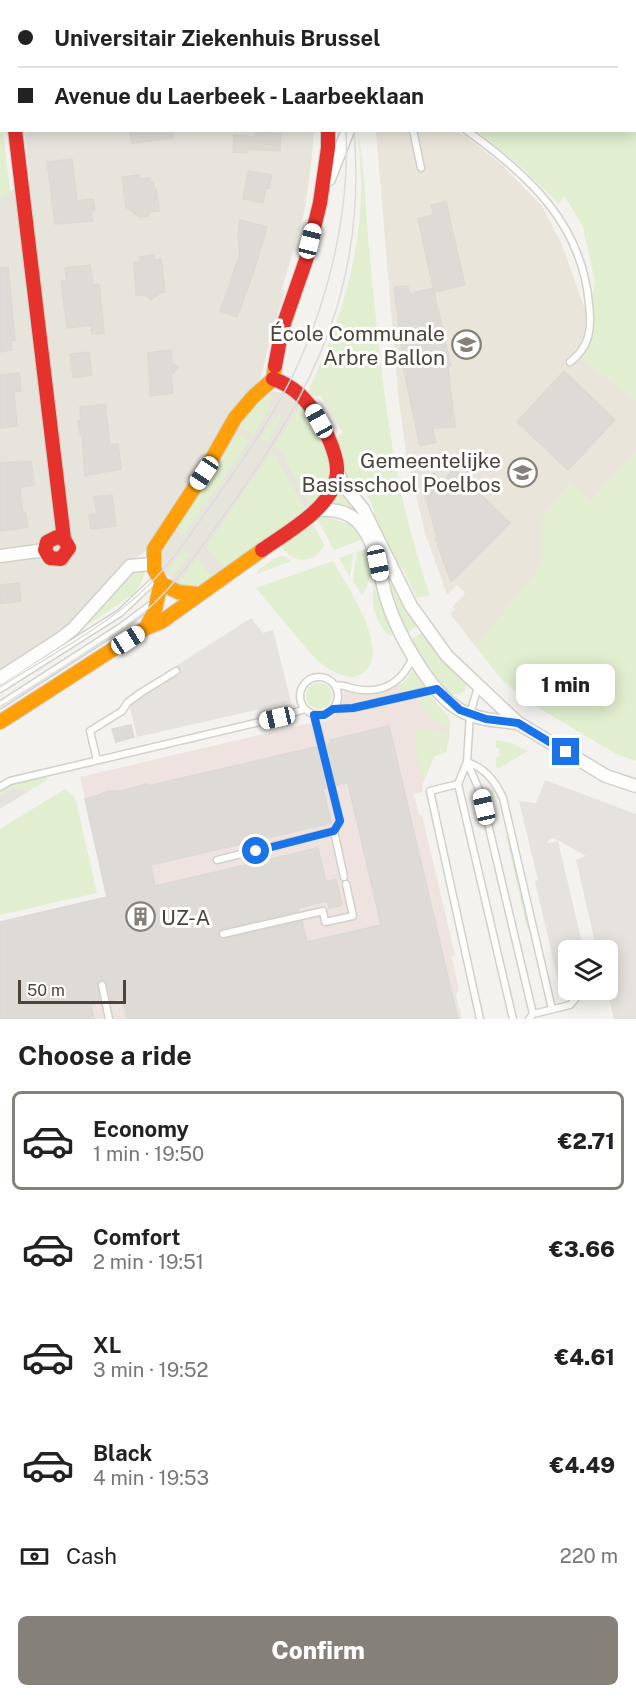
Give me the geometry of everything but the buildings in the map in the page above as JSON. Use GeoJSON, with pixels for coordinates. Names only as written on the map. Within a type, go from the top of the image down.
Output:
{"type":"FeatureCollection","features":[{"type":"Feature","properties":{"kind":"street"},"geometry":{"type":"LineString","coordinates":[[15,132],[64,539],[69,548],[65,558],[59,560],[53,560],[45,550]]}},
{"type":"Feature","properties":{"kind":"street"},"geometry":{"type":"LineString","coordinates":[[146,628],[152,620],[161,586],[151,564],[153,549],[204,473],[236,418],[253,397],[273,380],[282,330],[306,260],[320,203],[328,132]]}},
{"type":"Feature","properties":{"kind":"street"},"geometry":{"type":"LineString","coordinates":[[320,203],[347,132]]}},
{"type":"Feature","properties":{"kind":"street"},"geometry":{"type":"LineString","coordinates":[[273,380],[288,385],[306,399],[327,436],[342,483],[363,509],[411,606],[447,656],[518,723],[606,776],[636,786]]}},
{"type":"Feature","properties":{"kind":"street"},"geometry":{"type":"LineString","coordinates":[[0,722],[146,628],[161,622],[318,510],[329,493],[337,468]]}},
{"type":"Feature","properties":{"kind":"street"},"geometry":{"type":"LineString","coordinates":[[318,510],[332,510],[346,514],[364,531],[378,563],[390,609],[413,656],[437,689],[452,704],[470,714],[486,719],[518,723]]}},
{"type":"Feature","properties":{"kind":"street"},"geometry":{"type":"LineString","coordinates":[[45,550],[50,540],[57,537],[64,539]]}},
{"type":"Feature","properties":{"kind":"street"},"geometry":{"type":"LineString","coordinates":[[0,556],[45,550]]}},
{"type":"Feature","properties":{"kind":"street"},"geometry":{"type":"LineString","coordinates":[[0,678],[73,628],[130,566],[151,564]]}},
{"type":"Feature","properties":{"kind":"street"},"geometry":{"type":"LineString","coordinates":[[161,586],[181,594],[198,594]]}},
{"type":"Feature","properties":{"kind":"lane"},"geometry":{"type":"LineString","coordinates":[[413,132],[421,168]]}},
{"type":"Feature","properties":{"kind":"lane"},"geometry":{"type":"LineString","coordinates":[[468,132],[530,183],[556,211],[575,246],[587,281],[591,322],[588,340],[579,355],[570,362]]}},
{"type":"Feature","properties":{"kind":"lane"},"geometry":{"type":"LineString","coordinates":[[0,689],[161,586]]}},
{"type":"Feature","properties":{"kind":"lane"},"geometry":{"type":"LineString","coordinates":[[0,705],[121,627],[161,586]]}},
{"type":"Feature","properties":{"kind":"lane"},"geometry":{"type":"LineString","coordinates":[[335,685],[338,700],[333,709],[324,715],[314,715],[302,705],[300,695],[307,681],[312,678],[322,677],[335,685],[346,685],[364,690],[391,684],[400,679],[413,656]]}},
{"type":"Feature","properties":{"kind":"lane"},"geometry":{"type":"LineString","coordinates":[[97,760],[90,731],[122,711],[128,702],[142,692],[176,671]]}},
{"type":"Feature","properties":{"kind":"lane"},"geometry":{"type":"LineString","coordinates":[[478,687],[470,714],[467,762],[458,784],[513,1019]]}},
{"type":"Feature","properties":{"kind":"lane"},"geometry":{"type":"LineString","coordinates":[[333,709],[353,708],[437,689]]}},
{"type":"Feature","properties":{"kind":"lane"},"geometry":{"type":"LineString","coordinates":[[0,787],[10,781],[277,718],[305,709]]}},
{"type":"Feature","properties":{"kind":"lane"},"geometry":{"type":"LineString","coordinates":[[223,934],[323,911],[325,922],[353,915],[334,831],[340,821],[314,715]]}},
{"type":"Feature","properties":{"kind":"lane"},"geometry":{"type":"LineString","coordinates":[[467,762],[480,766],[503,798],[552,1009]]}},
{"type":"Feature","properties":{"kind":"lane"},"geometry":{"type":"LineString","coordinates":[[467,762],[481,794],[531,1016],[575,1000]]}},
{"type":"Feature","properties":{"kind":"lane"},"geometry":{"type":"LineString","coordinates":[[458,784],[429,791],[480,1019]]}},
{"type":"Feature","properties":{"kind":"lane"},"geometry":{"type":"LineString","coordinates":[[217,860],[334,831]]}},
{"type":"Feature","properties":{"kind":"lane"},"geometry":{"type":"LineString","coordinates":[[102,985],[109,1019]]}},
{"type":"Feature","properties":{"kind":"shaded area"},"geometry":{"type":"Polygon","coordinates":[[[24,132],[314,132],[304,213],[282,289],[285,291],[261,377],[146,551],[130,561],[64,631],[0,674],[0,197],[30,180],[24,132]]]}},
{"type":"Feature","properties":{"kind":"shaded area"},"geometry":{"type":"Polygon","coordinates":[[[376,132],[457,132],[467,137],[502,165],[542,206],[562,245],[586,312],[584,338],[574,350],[636,400],[636,452],[591,501],[570,484],[541,520],[542,565],[476,647],[450,614],[455,609],[452,607],[465,593],[457,585],[447,595],[425,533],[406,453],[398,393],[376,132]]]}},
{"type":"Feature","properties":{"kind":"shaded area"},"geometry":{"type":"Polygon","coordinates":[[[271,391],[284,393],[302,402],[317,500],[205,584],[177,585],[157,562],[237,425],[271,391]]]}},
{"type":"Feature","properties":{"kind":"shaded area"},"geometry":{"type":"Polygon","coordinates":[[[251,618],[263,633],[273,630],[291,702],[137,737],[131,704],[126,698],[251,618]]]}},
{"type":"Feature","properties":{"kind":"shaded area"},"geometry":{"type":"Polygon","coordinates":[[[414,669],[427,685],[429,694],[449,718],[446,752],[434,756],[422,786],[423,792],[414,794],[419,815],[422,815],[455,955],[452,957],[459,990],[456,995],[462,1019],[0,1019],[0,922],[115,895],[104,884],[80,777],[322,722],[338,712],[344,691],[371,695],[403,683],[414,669]]]}},
{"type":"Feature","properties":{"kind":"shaded area"},"geometry":{"type":"Polygon","coordinates":[[[545,780],[636,814],[636,1019],[614,1019],[609,1000],[618,1000],[618,940],[594,940],[576,860],[586,856],[554,838],[547,843],[558,841],[581,940],[558,940],[558,981],[535,881],[538,880],[519,801],[536,803],[545,780]]]}},
{"type":"Feature","properties":{"kind":"shaded area"},"geometry":{"type":"Polygon","coordinates":[[[14,788],[29,791],[0,809],[0,796],[14,788]]]}},
{"type":"Feature","properties":{"kind":"green space"},"geometry":{"type":"Polygon","coordinates":[[[0,132],[3,132],[10,191],[0,197],[0,132]]]}},
{"type":"Feature","properties":{"kind":"green space"},"geometry":{"type":"Polygon","coordinates":[[[358,132],[389,428],[406,512],[430,595],[417,598],[402,568],[392,557],[374,519],[374,511],[369,498],[360,486],[350,479],[347,480],[345,476],[334,439],[343,433],[320,395],[317,397],[307,393],[329,342],[353,263],[361,181],[358,132]]]}},
{"type":"Feature","properties":{"kind":"green space"},"geometry":{"type":"Polygon","coordinates":[[[478,132],[636,132],[636,400],[574,350],[584,338],[595,282],[583,227],[564,195],[559,204],[518,164],[478,132]]]}},
{"type":"Feature","properties":{"kind":"green space"},"geometry":{"type":"Polygon","coordinates":[[[271,391],[269,408],[253,435],[237,425],[271,391]]]}},
{"type":"Feature","properties":{"kind":"green space"},"geometry":{"type":"Polygon","coordinates":[[[302,403],[322,441],[328,461],[326,482],[311,506],[285,460],[285,451],[274,448],[302,403]]]}},
{"type":"Feature","properties":{"kind":"green space"},"geometry":{"type":"Polygon","coordinates":[[[279,414],[282,416],[267,443],[260,439],[279,414]]]}},
{"type":"Feature","properties":{"kind":"green space"},"geometry":{"type":"Polygon","coordinates":[[[233,431],[249,441],[184,535],[173,527],[233,431]]]}},
{"type":"Feature","properties":{"kind":"green space"},"geometry":{"type":"Polygon","coordinates":[[[636,452],[636,761],[616,754],[532,704],[503,681],[476,647],[541,565],[541,520],[570,484],[591,501],[636,452]]]}},
{"type":"Feature","properties":{"kind":"green space"},"geometry":{"type":"Polygon","coordinates":[[[270,454],[277,456],[306,510],[226,569],[206,547],[270,454]]]}},
{"type":"Feature","properties":{"kind":"green space"},"geometry":{"type":"Polygon","coordinates":[[[339,489],[359,513],[358,514],[332,504],[339,489]]]}},
{"type":"Feature","properties":{"kind":"green space"},"geometry":{"type":"Polygon","coordinates":[[[328,517],[354,526],[363,539],[334,550],[317,518],[328,517]]]}},
{"type":"Feature","properties":{"kind":"green space"},"geometry":{"type":"Polygon","coordinates":[[[311,520],[324,545],[315,556],[302,560],[297,559],[277,544],[311,520]]]}},
{"type":"Feature","properties":{"kind":"green space"},"geometry":{"type":"Polygon","coordinates":[[[367,548],[375,568],[362,595],[353,581],[357,552],[367,548]]]}},
{"type":"Feature","properties":{"kind":"green space"},"geometry":{"type":"Polygon","coordinates":[[[183,550],[190,554],[173,574],[169,575],[169,570],[183,550]]]}},
{"type":"Feature","properties":{"kind":"green space"},"geometry":{"type":"Polygon","coordinates":[[[353,553],[350,577],[339,558],[353,553]]]}},
{"type":"Feature","properties":{"kind":"green space"},"geometry":{"type":"Polygon","coordinates":[[[279,556],[285,556],[291,561],[257,574],[258,570],[279,556]]]}},
{"type":"Feature","properties":{"kind":"green space"},"geometry":{"type":"Polygon","coordinates":[[[197,558],[214,577],[195,586],[177,585],[197,558]]]}},
{"type":"Feature","properties":{"kind":"green space"},"geometry":{"type":"Polygon","coordinates":[[[333,561],[356,602],[370,636],[373,652],[370,666],[356,677],[330,670],[319,662],[256,588],[333,561]]]}},
{"type":"Feature","properties":{"kind":"green space"},"geometry":{"type":"Polygon","coordinates":[[[140,568],[145,573],[139,587],[132,595],[61,643],[132,569],[140,568]]]}},
{"type":"Feature","properties":{"kind":"green space"},"geometry":{"type":"Polygon","coordinates":[[[385,569],[418,625],[407,634],[394,607],[385,569]]]}},
{"type":"Feature","properties":{"kind":"green space"},"geometry":{"type":"Polygon","coordinates":[[[376,580],[397,636],[388,635],[376,616],[373,594],[376,580]]]}},
{"type":"Feature","properties":{"kind":"green space"},"geometry":{"type":"Polygon","coordinates":[[[422,632],[464,680],[465,690],[463,692],[450,694],[427,668],[410,641],[422,632]]]}},
{"type":"Feature","properties":{"kind":"green space"},"geometry":{"type":"Polygon","coordinates":[[[414,669],[427,685],[400,693],[398,686],[414,669]]]}},
{"type":"Feature","properties":{"kind":"green space"},"geometry":{"type":"Polygon","coordinates":[[[319,683],[328,687],[332,696],[328,705],[319,709],[310,705],[306,696],[310,687],[319,683]]]}},
{"type":"Feature","properties":{"kind":"green space"},"geometry":{"type":"Polygon","coordinates":[[[429,694],[449,718],[450,727],[434,720],[423,708],[419,696],[429,694]]]}},
{"type":"Feature","properties":{"kind":"green space"},"geometry":{"type":"Polygon","coordinates":[[[422,728],[450,734],[446,752],[434,756],[424,782],[414,737],[416,731],[422,728]]]}},
{"type":"Feature","properties":{"kind":"green space"},"geometry":{"type":"Polygon","coordinates":[[[496,740],[512,743],[528,751],[498,769],[496,757],[500,756],[499,748],[496,748],[496,740]]]}},
{"type":"Feature","properties":{"kind":"green space"},"geometry":{"type":"Polygon","coordinates":[[[46,776],[48,780],[29,791],[14,788],[0,796],[0,791],[11,785],[46,776]]]}},
{"type":"Feature","properties":{"kind":"green space"},"geometry":{"type":"Polygon","coordinates":[[[65,789],[75,797],[97,893],[0,915],[0,829],[65,789]]]}},
{"type":"Feature","properties":{"kind":"green space"},"geometry":{"type":"Polygon","coordinates":[[[505,818],[530,928],[527,929],[506,836],[508,835],[503,819],[505,818]]]}},
{"type":"Feature","properties":{"kind":"tram line"},"geometry":{"type":"LineString","coordinates":[[0,687],[105,621],[148,586],[187,539],[265,425],[305,349],[326,288],[340,226],[344,194],[346,132]]}},
{"type":"Feature","properties":{"kind":"tram line"},"geometry":{"type":"LineString","coordinates":[[0,707],[121,630],[160,598],[191,561],[259,465],[310,377],[343,286],[352,238],[356,186],[354,132]]}},
{"type":"Feature","properties":{"kind":"traffic: slow"},"geometry":{"type":"LineString","coordinates":[[198,594],[178,592],[162,584],[154,569],[154,549],[204,473],[235,418],[273,379],[275,366]]}},
{"type":"Feature","properties":{"kind":"traffic: slow"},"geometry":{"type":"LineString","coordinates":[[0,722],[146,628],[161,622],[262,550]]}},
{"type":"Feature","properties":{"kind":"traffic: slow"},"geometry":{"type":"LineString","coordinates":[[146,628],[155,610],[161,582]]}},
{"type":"Feature","properties":{"kind":"traffic: jam"},"geometry":{"type":"LineString","coordinates":[[15,132],[64,539]]}},
{"type":"Feature","properties":{"kind":"traffic: jam"},"geometry":{"type":"LineString","coordinates":[[275,366],[282,329],[306,260],[320,203],[328,132]]}},
{"type":"Feature","properties":{"kind":"traffic: jam"},"geometry":{"type":"LineString","coordinates":[[262,550],[297,526],[321,505],[330,494],[337,468],[330,440],[313,410],[296,391],[273,379]]}},
{"type":"Feature","properties":{"kind":"traffic: jam"},"geometry":{"type":"LineString","coordinates":[[57,537],[64,539],[69,548],[61,559],[50,558],[45,550],[47,542],[57,537]]}},
{"type":"Feature","properties":{"kind":"place","name":"École Communale Arbre Ballon"},"geometry":{"type":"Point","coordinates":[466,345]}},
{"type":"Feature","properties":{"kind":"place","name":"Gemeentelijke Basisschool Poelbos"},"geometry":{"type":"Point","coordinates":[522,472]}},
{"type":"Feature","properties":{"kind":"place","name":"UZ-A"},"geometry":{"type":"Point","coordinates":[140,917]}},
{"type":"Feature","properties":{"kind":"route"},"geometry":{"type":"LineString","coordinates":[[256,851],[334,831],[340,821],[314,715],[324,715],[333,709],[353,708],[437,689],[460,710],[486,719],[518,723],[566,752]]}}]}
